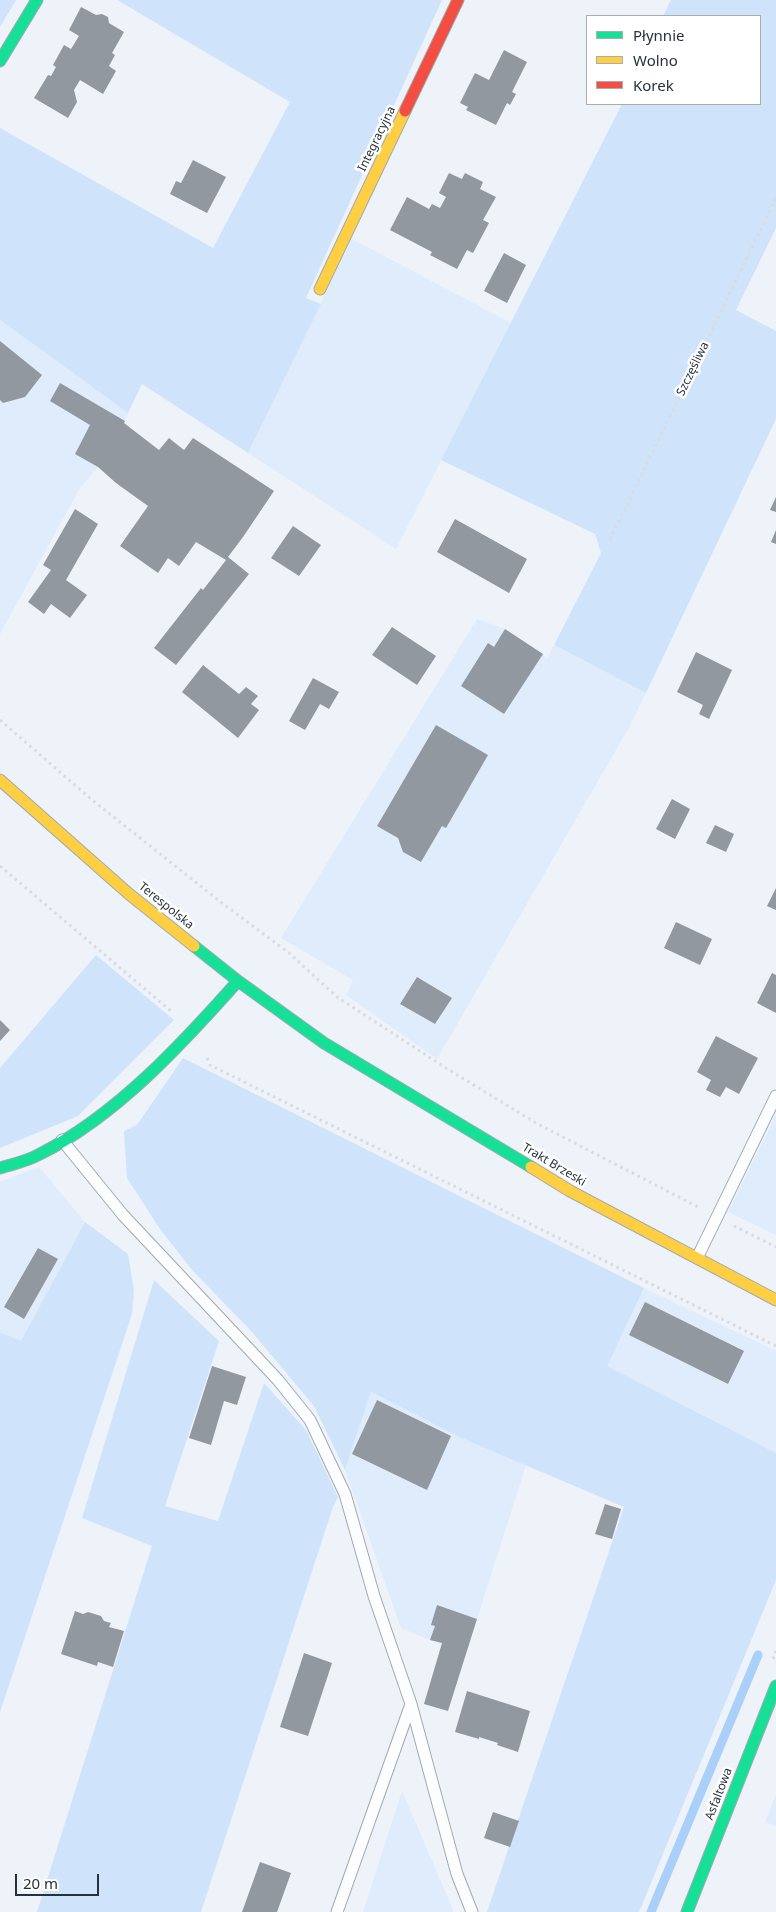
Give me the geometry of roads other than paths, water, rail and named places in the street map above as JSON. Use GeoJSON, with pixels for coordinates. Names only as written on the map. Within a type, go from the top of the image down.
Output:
{"type":"FeatureCollection","features":[{"type":"Feature","properties":{"kind":"street"},"geometry":{"type":"LineString","coordinates":[[0,61],[37,0]]}},
{"type":"Feature","properties":{"kind":"street","name":"Integracyjna"},"geometry":{"type":"LineString","coordinates":[[320,289],[458,0]]}},
{"type":"Feature","properties":{"kind":"street","name":"Terespolska"},"geometry":{"type":"LineString","coordinates":[[0,780],[129,894],[238,980],[324,1043]]}},
{"type":"Feature","properties":{"kind":"street"},"geometry":{"type":"LineString","coordinates":[[0,1168],[39,1155],[104,1115],[194,1032],[238,980]]}},
{"type":"Feature","properties":{"kind":"street","name":"Trakt Brzeski"},"geometry":{"type":"LineString","coordinates":[[324,1043],[570,1191],[776,1300]]}},
{"type":"Feature","properties":{"kind":"street","name":"Asfaltowa"},"geometry":{"type":"LineString","coordinates":[[687,1912],[776,1686]]}},
{"type":"Feature","properties":{"kind":"lane"},"geometry":{"type":"LineString","coordinates":[[696,1258],[776,1096]]}},
{"type":"Feature","properties":{"kind":"lane"},"geometry":{"type":"LineString","coordinates":[[62,1140],[123,1215],[278,1380],[310,1420],[345,1494],[374,1596],[411,1704],[457,1874],[472,1912]]}},
{"type":"Feature","properties":{"kind":"lane"},"geometry":{"type":"LineString","coordinates":[[337,1912],[411,1704]]}},
{"type":"Feature","properties":{"kind":"waterway"},"geometry":{"type":"LineString","coordinates":[[651,1912],[758,1655]]}}]}
